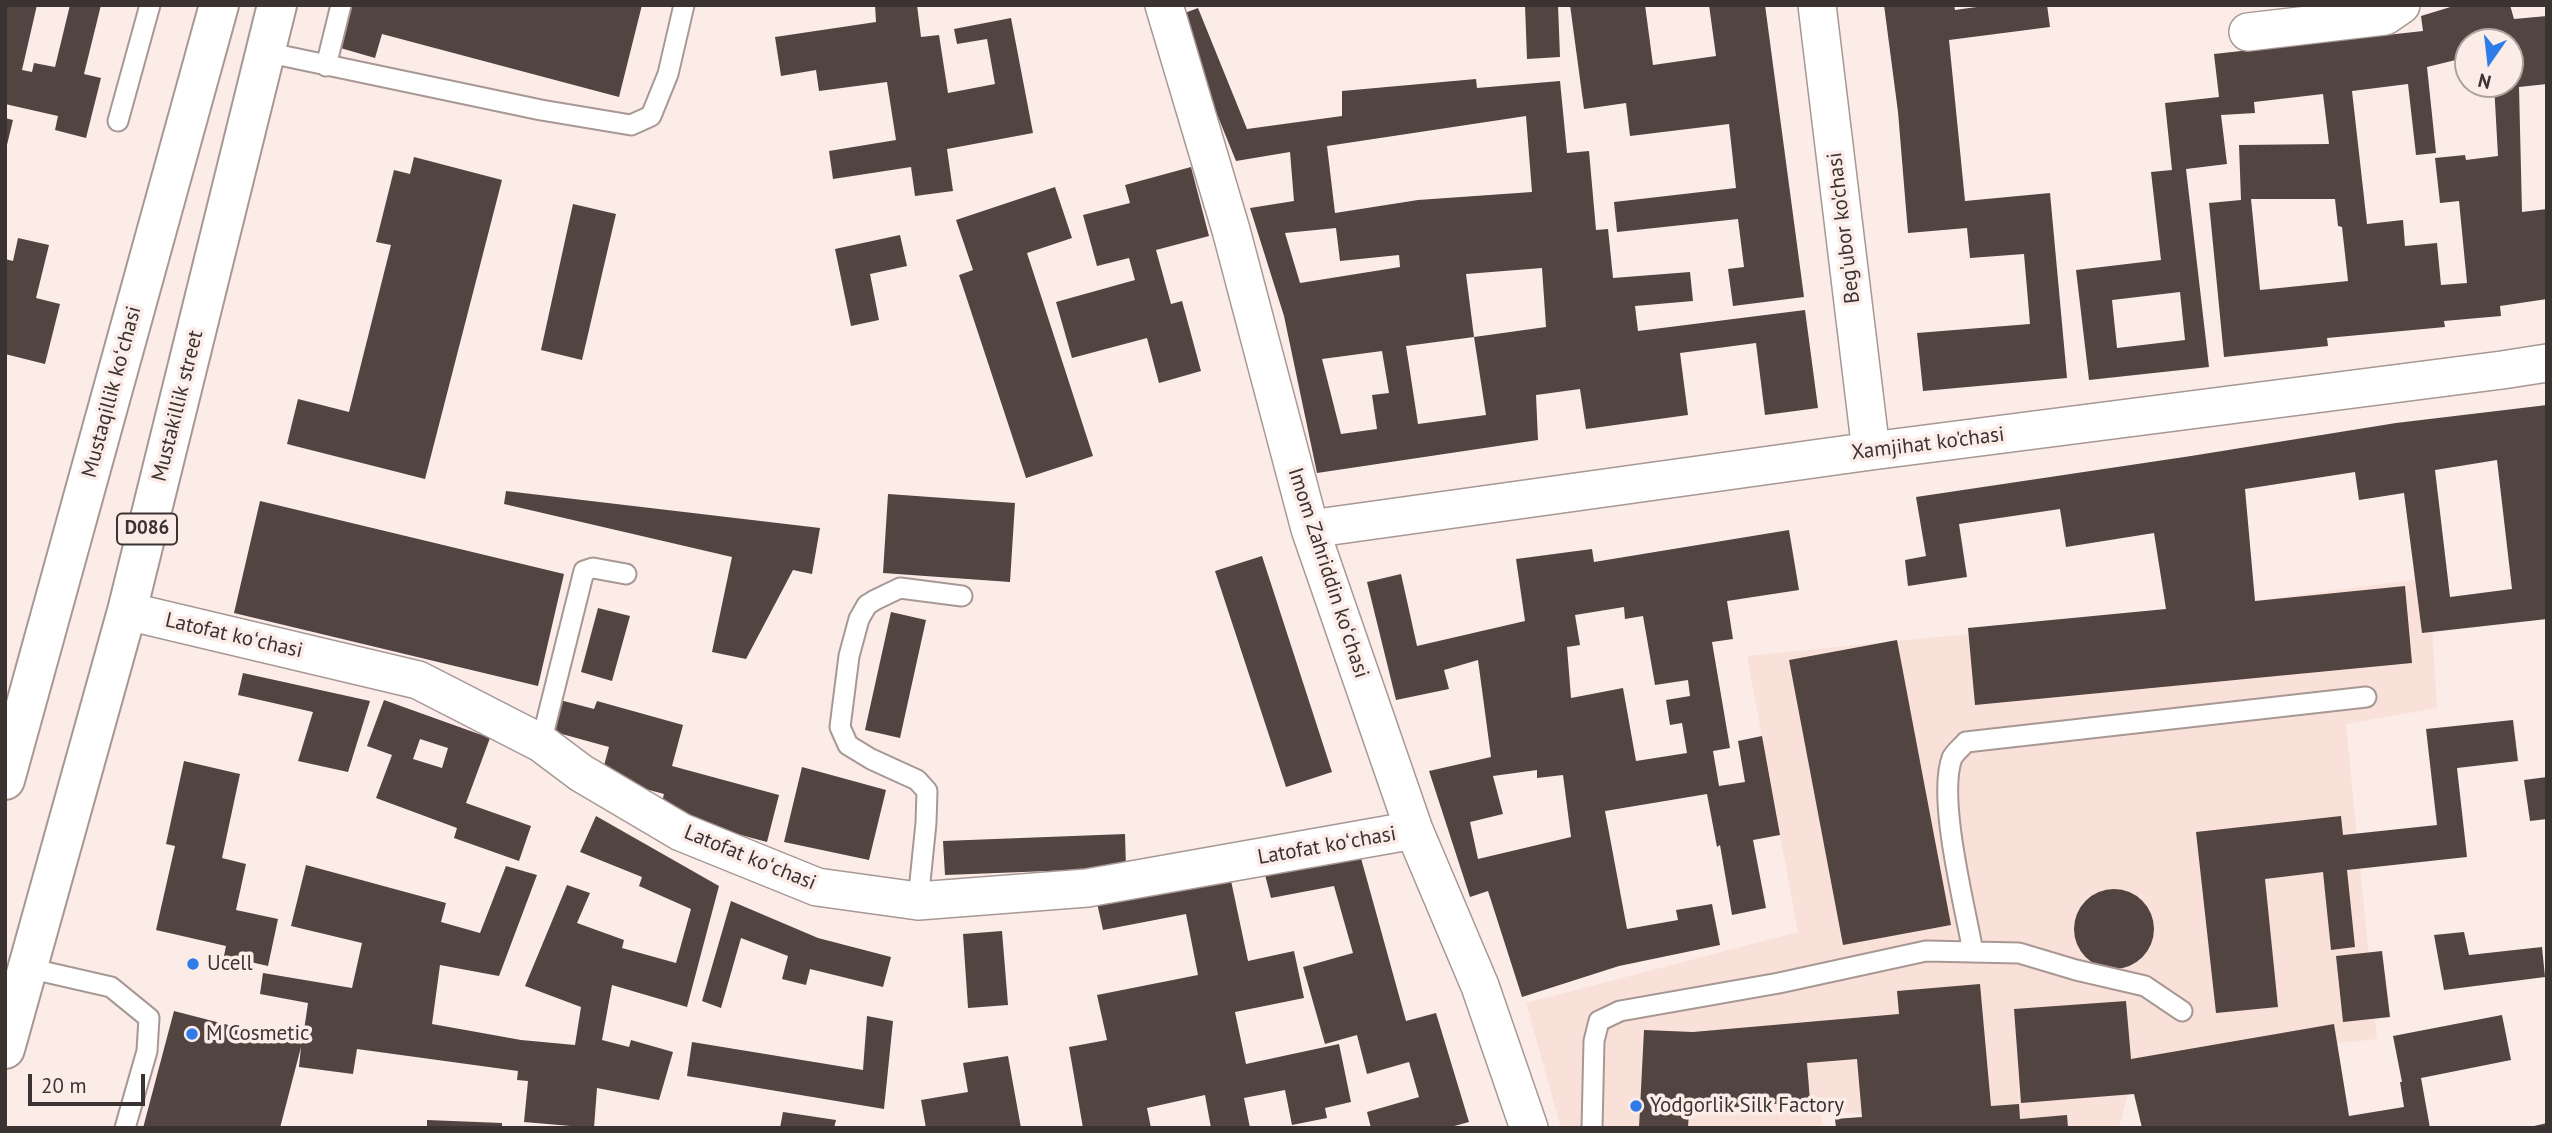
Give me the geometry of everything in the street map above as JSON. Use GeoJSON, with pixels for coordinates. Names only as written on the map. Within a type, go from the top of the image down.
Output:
{"type":"FeatureCollection","features":[{"type":"Feature","properties":{"kind":"main road","name":"Mustaqillik koʻchasi"},"geometry":{"type":"LineString","coordinates":[[5,780],[219,5]]}},
{"type":"Feature","properties":{"kind":"main road","name":"Mustakillik street"},"geometry":{"type":"LineString","coordinates":[[5,1049],[127,611],[277,5]]}},
{"type":"Feature","properties":{"kind":"street","name":"Imom Zahriddin koʻchasi"},"geometry":{"type":"LineString","coordinates":[[1164,5],[1231,230],[1310,529],[1414,830],[1480,986],[1530,1128]]}},
{"type":"Feature","properties":{"kind":"street","name":"Beg'ubor ko'chasi"},"geometry":{"type":"LineString","coordinates":[[1817,5],[1871,451]]}},
{"type":"Feature","properties":{"kind":"street"},"geometry":{"type":"LineString","coordinates":[[2248,32],[2385,16],[2401,5]]}},
{"type":"Feature","properties":{"kind":"street","name":"Xamjihat ko'chasi"},"geometry":{"type":"LineString","coordinates":[[1310,529],[1871,451],[2547,363]]}},
{"type":"Feature","properties":{"kind":"street","name":"Latofat koʻchasi"},"geometry":{"type":"LineString","coordinates":[[127,611],[418,680],[541,743],[581,773],[681,832],[817,887],[918,901],[1087,888],[1414,830]]}},
{"type":"Feature","properties":{"kind":"lane"},"geometry":{"type":"LineString","coordinates":[[118,121],[150,5]]}},
{"type":"Feature","properties":{"kind":"lane"},"geometry":{"type":"LineString","coordinates":[[326,66],[341,5]]}},
{"type":"Feature","properties":{"kind":"lane"},"geometry":{"type":"LineString","coordinates":[[265,52],[541,110],[631,125],[651,116],[668,74],[684,5]]}},
{"type":"Feature","properties":{"kind":"lane"},"geometry":{"type":"LineString","coordinates":[[541,743],[584,571],[593,568],[626,574]]}},
{"type":"Feature","properties":{"kind":"lane"},"geometry":{"type":"LineString","coordinates":[[918,901],[927,791],[917,780],[848,745],[840,727],[841,707],[853,637],[867,605],[900,588],[961,596]]}},
{"type":"Feature","properties":{"kind":"lane"},"geometry":{"type":"LineString","coordinates":[[1973,952],[1948,811],[1948,777],[1953,756],[1966,742],[2366,697]]}},
{"type":"Feature","properties":{"kind":"lane"},"geometry":{"type":"LineString","coordinates":[[1592,1128],[1594,1041],[1599,1021],[1620,1011],[1779,983],[1926,951],[2019,953],[2145,986],[2182,1011]]}},
{"type":"Feature","properties":{"kind":"lane"},"geometry":{"type":"LineString","coordinates":[[28,968],[111,988],[149,1018],[147,1051],[125,1128]]}},
{"type":"Feature","properties":{"kind":"shaded area"},"geometry":{"type":"Polygon","coordinates":[[[2429,578],[2437,708],[2346,724],[2377,1039],[2135,1065],[2119,1128],[1961,1128],[1820,1109],[1823,1128],[1561,1128],[1526,1003],[1798,932],[1747,656],[2110,620],[2429,578]]]}},
{"type":"Feature","properties":{"kind":"building"},"geometry":{"type":"Polygon","coordinates":[[[5,5],[37,5],[22,70],[32,72],[34,63],[55,67],[70,5],[101,5],[84,74],[101,78],[86,138],[55,130],[58,116],[5,104],[5,5]]]}},
{"type":"Feature","properties":{"kind":"building"},"geometry":{"type":"Polygon","coordinates":[[[348,5],[642,5],[619,97],[382,34],[375,58],[337,47],[348,5]]]}},
{"type":"Feature","properties":{"kind":"building"},"geometry":{"type":"Polygon","coordinates":[[[875,5],[917,5],[921,37],[939,35],[948,93],[995,84],[987,39],[957,44],[954,29],[1011,18],[1033,133],[947,149],[953,191],[915,196],[911,167],[833,179],[829,151],[896,140],[887,82],[819,91],[816,70],[781,76],[775,37],[876,22],[875,5]]]}},
{"type":"Feature","properties":{"kind":"building"},"geometry":{"type":"Polygon","coordinates":[[[1525,5],[1558,5],[1560,57],[1527,59],[1525,5]]]}},
{"type":"Feature","properties":{"kind":"building"},"geometry":{"type":"Polygon","coordinates":[[[1570,5],[1645,5],[1653,65],[1716,56],[1709,5],[1765,5],[1804,297],[1733,306],[1728,269],[1744,267],[1738,219],[1617,232],[1614,202],[1736,188],[1729,124],[1630,136],[1626,103],[1584,109],[1570,5]]]}},
{"type":"Feature","properties":{"kind":"building"},"geometry":{"type":"Polygon","coordinates":[[[1884,5],[1954,5],[1955,10],[1991,5],[2047,5],[2050,27],[1949,40],[1965,201],[2050,193],[2067,378],[1923,391],[1917,333],[2030,324],[2024,254],[1970,258],[1967,228],[1908,233],[1898,112],[1884,5]]]}},
{"type":"Feature","properties":{"kind":"building"},"geometry":{"type":"Polygon","coordinates":[[[2457,5],[2510,5],[2514,19],[2547,16],[2547,84],[2524,86],[2524,28],[2454,28],[2454,60],[2427,67],[2436,153],[2416,155],[2408,84],[2352,91],[2367,224],[2403,220],[2405,246],[2437,243],[2441,285],[2467,283],[2459,201],[2440,203],[2435,158],[2465,155],[2466,160],[2498,156],[2495,98],[2519,98],[2522,212],[2547,209],[2547,299],[2500,306],[2501,316],[2444,321],[2445,327],[2327,338],[2328,346],[2224,357],[2209,203],[2241,200],[2239,145],[2329,144],[2323,94],[2254,102],[2255,113],[2221,115],[2227,164],[2186,169],[2209,367],[2089,380],[2076,270],[2161,260],[2151,172],[2172,170],[2165,103],[2219,97],[2214,54],[2423,31],[2421,16],[2457,5]],[[2251,199],[2260,290],[2348,281],[2342,227],[2338,226],[2335,199],[2251,199]],[[2180,292],[2112,300],[2117,348],[2185,340],[2180,292]]]}},
{"type":"Feature","properties":{"kind":"building"},"geometry":{"type":"Polygon","coordinates":[[[1198,8],[1247,129],[1342,116],[1342,91],[1476,79],[1477,88],[1560,81],[1567,153],[1589,151],[1596,230],[1608,229],[1613,278],[1690,272],[1693,301],[1635,306],[1638,331],[1805,310],[1818,408],[1765,415],[1756,343],[1680,353],[1688,415],[1586,429],[1580,389],[1536,395],[1538,440],[1317,473],[1284,316],[1250,208],[1294,201],[1290,152],[1236,161],[1177,16],[1198,8]],[[1526,116],[1327,146],[1335,213],[1418,200],[1532,192],[1526,116]],[[1336,228],[1285,233],[1300,283],[1400,267],[1399,255],[1340,261],[1336,228]],[[1542,268],[1466,274],[1474,337],[1546,327],[1542,268]],[[1474,337],[1406,346],[1418,424],[1486,415],[1474,337]],[[1382,351],[1322,359],[1341,434],[1377,429],[1372,395],[1389,393],[1382,351]]]}},
{"type":"Feature","properties":{"kind":"building"},"geometry":{"type":"Polygon","coordinates":[[[5,118],[13,120],[6,149],[5,149],[5,118]]]}},
{"type":"Feature","properties":{"kind":"building"},"geometry":{"type":"Polygon","coordinates":[[[414,157],[502,180],[425,479],[287,444],[298,399],[349,412],[391,245],[376,242],[394,170],[410,174],[414,157]]]}},
{"type":"Feature","properties":{"kind":"building"},"geometry":{"type":"Polygon","coordinates":[[[1191,167],[1209,236],[1156,250],[1171,304],[1182,301],[1201,371],[1159,383],[1147,338],[1072,358],[1056,302],[1135,280],[1129,258],[1097,266],[1083,215],[1130,203],[1125,185],[1191,167]]]}},
{"type":"Feature","properties":{"kind":"building"},"geometry":{"type":"Polygon","coordinates":[[[1055,187],[1072,238],[1027,253],[1093,456],[1026,478],[959,275],[973,270],[956,220],[1055,187]]]}},
{"type":"Feature","properties":{"kind":"building"},"geometry":{"type":"Polygon","coordinates":[[[573,204],[616,214],[582,360],[541,350],[573,204]]]}},
{"type":"Feature","properties":{"kind":"building"},"geometry":{"type":"Polygon","coordinates":[[[900,235],[907,266],[870,274],[879,320],[851,326],[835,249],[900,235]]]}},
{"type":"Feature","properties":{"kind":"building"},"geometry":{"type":"Polygon","coordinates":[[[18,238],[49,245],[36,298],[60,304],[45,364],[5,354],[5,259],[13,261],[18,238]]]}},
{"type":"Feature","properties":{"kind":"building"},"geometry":{"type":"Polygon","coordinates":[[[2547,405],[2547,619],[2422,633],[2404,493],[2359,500],[2355,472],[2245,489],[2255,601],[2405,586],[2412,663],[1975,705],[1968,628],[2166,609],[2154,533],[2066,547],[2060,509],[1959,524],[1967,577],[1908,586],[1905,560],[1926,556],[1916,497],[2396,423],[2547,405]],[[2497,460],[2435,470],[2450,597],[2512,589],[2497,460]]]}},
{"type":"Feature","properties":{"kind":"building"},"geometry":{"type":"Polygon","coordinates":[[[506,491],[820,528],[812,574],[793,570],[746,659],[712,652],[732,557],[504,504],[506,491]]]}},
{"type":"Feature","properties":{"kind":"building"},"geometry":{"type":"Polygon","coordinates":[[[888,494],[1015,503],[1010,582],[883,573],[888,494]]]}},
{"type":"Feature","properties":{"kind":"building"},"geometry":{"type":"Polygon","coordinates":[[[260,501],[564,574],[538,686],[234,613],[260,501]]]}},
{"type":"Feature","properties":{"kind":"building"},"geometry":{"type":"Polygon","coordinates":[[[1789,530],[1799,590],[1727,601],[1733,639],[1712,642],[1730,748],[1713,751],[1719,786],[1745,782],[1738,741],[1762,736],[1780,835],[1753,840],[1766,908],[1732,915],[1720,845],[1717,847],[1707,794],[1605,811],[1627,929],[1678,920],[1676,910],[1712,904],[1720,945],[1619,966],[1522,997],[1488,891],[1470,897],[1429,771],[1491,757],[1478,660],[1444,670],[1449,689],[1396,700],[1367,582],[1401,574],[1417,646],[1525,621],[1516,559],[1592,549],[1594,562],[1789,530]],[[1624,607],[1575,615],[1580,645],[1567,647],[1571,698],[1623,688],[1636,761],[1687,753],[1682,723],[1670,725],[1666,700],[1690,696],[1688,680],[1655,685],[1643,616],[1625,619],[1624,607]],[[1537,770],[1493,776],[1503,814],[1470,822],[1478,859],[1571,837],[1563,775],[1537,778],[1537,770]]]}},
{"type":"Feature","properties":{"kind":"building"},"geometry":{"type":"Polygon","coordinates":[[[1262,556],[1332,772],[1286,787],[1215,571],[1262,556]]]}},
{"type":"Feature","properties":{"kind":"building"},"geometry":{"type":"Polygon","coordinates":[[[598,608],[630,616],[612,681],[581,672],[598,608]]]}},
{"type":"Feature","properties":{"kind":"building"},"geometry":{"type":"Polygon","coordinates":[[[891,612],[926,620],[900,738],[865,730],[891,612]]]}},
{"type":"Feature","properties":{"kind":"building"},"geometry":{"type":"Polygon","coordinates":[[[1897,640],[1951,925],[1843,945],[1789,660],[1897,640]]]}},
{"type":"Feature","properties":{"kind":"building"},"geometry":{"type":"Polygon","coordinates":[[[243,673],[370,701],[348,772],[298,761],[313,712],[238,695],[243,673]]]}},
{"type":"Feature","properties":{"kind":"building"},"geometry":{"type":"Polygon","coordinates":[[[384,700],[490,738],[466,803],[531,826],[519,861],[454,838],[457,828],[376,798],[392,755],[367,746],[384,700]],[[420,739],[413,759],[442,768],[448,748],[420,739]]]}},
{"type":"Feature","properties":{"kind":"building"},"geometry":{"type":"Polygon","coordinates":[[[560,700],[594,709],[597,701],[683,725],[672,766],[779,795],[767,842],[659,813],[664,794],[601,777],[609,747],[551,731],[560,700]]]}},
{"type":"Feature","properties":{"kind":"building"},"geometry":{"type":"Polygon","coordinates":[[[2513,720],[2518,761],[2457,768],[2467,857],[2347,870],[2355,947],[2331,950],[2323,872],[2265,879],[2278,1007],[2216,1013],[2196,832],[2341,816],[2343,835],[2437,825],[2426,729],[2513,720]]]}},
{"type":"Feature","properties":{"kind":"building"},"geometry":{"type":"Polygon","coordinates":[[[184,761],[240,774],[222,858],[246,864],[236,910],[278,919],[268,966],[224,956],[226,946],[156,930],[175,846],[166,844],[184,761]]]}},
{"type":"Feature","properties":{"kind":"building"},"geometry":{"type":"Polygon","coordinates":[[[802,767],[886,790],[869,860],[784,842],[802,767]]]}},
{"type":"Feature","properties":{"kind":"building"},"geometry":{"type":"Polygon","coordinates":[[[2547,777],[2547,819],[2530,821],[2524,780],[2547,777]]]}},
{"type":"Feature","properties":{"kind":"building"},"geometry":{"type":"Polygon","coordinates":[[[596,816],[719,886],[687,1007],[612,985],[602,1040],[629,1047],[631,1040],[673,1052],[659,1100],[597,1088],[594,1128],[524,1122],[528,1081],[517,1080],[518,1071],[357,1049],[353,1074],[299,1067],[301,1047],[280,1128],[143,1128],[174,1011],[302,1044],[308,1003],[260,994],[263,973],[352,988],[362,943],[291,926],[306,865],[446,903],[441,922],[480,933],[506,866],[537,875],[499,976],[440,965],[432,1024],[521,1040],[575,1045],[581,1007],[525,986],[567,885],[590,893],[577,923],[624,940],[622,948],[676,963],[691,909],[639,886],[642,877],[580,852],[596,816]]]}},
{"type":"Feature","properties":{"kind":"building"},"geometry":{"type":"Polygon","coordinates":[[[1125,834],[1126,868],[945,875],[943,841],[1125,834]]]}},
{"type":"Feature","properties":{"kind":"building"},"geometry":{"type":"Polygon","coordinates":[[[1359,851],[1406,1021],[1436,1013],[1469,1122],[1447,1128],[1371,1128],[1367,1112],[1419,1097],[1409,1062],[1367,1074],[1357,1035],[1325,1044],[1303,967],[1353,953],[1334,886],[1271,898],[1263,867],[1359,851]]]}},
{"type":"Feature","properties":{"kind":"building"},"geometry":{"type":"Polygon","coordinates":[[[1230,876],[1248,961],[1294,951],[1304,998],[1235,1012],[1246,1064],[1339,1044],[1351,1102],[1325,1108],[1327,1118],[1292,1125],[1285,1090],[1244,1098],[1250,1128],[1211,1128],[1205,1095],[1147,1108],[1151,1128],[1083,1128],[1069,1047],[1107,1040],[1097,995],[1198,975],[1186,914],[1103,930],[1097,903],[1230,876]]]}},
{"type":"Feature","properties":{"kind":"building"},"geometry":{"type":"Polygon","coordinates":[[[2114,889],[2129,892],[2142,901],[2151,914],[2154,929],[2151,944],[2142,957],[2129,966],[2114,969],[2099,966],[2086,957],[2077,944],[2074,929],[2077,914],[2086,901],[2099,892],[2114,889]]]}},
{"type":"Feature","properties":{"kind":"building"},"geometry":{"type":"Polygon","coordinates":[[[731,901],[818,938],[891,957],[883,987],[810,969],[806,985],[782,979],[788,956],[741,938],[721,1008],[702,1001],[731,901]]]}},
{"type":"Feature","properties":{"kind":"building"},"geometry":{"type":"Polygon","coordinates":[[[1002,931],[1008,1005],[968,1008],[963,934],[1002,931]]]}},
{"type":"Feature","properties":{"kind":"building"},"geometry":{"type":"Polygon","coordinates":[[[2464,932],[2469,955],[2542,947],[2545,977],[2444,990],[2434,935],[2464,932]]]}},
{"type":"Feature","properties":{"kind":"building"},"geometry":{"type":"Polygon","coordinates":[[[2382,951],[2390,1017],[2343,1022],[2336,956],[2382,951]]]}},
{"type":"Feature","properties":{"kind":"building"},"geometry":{"type":"Polygon","coordinates":[[[1980,984],[1991,1106],[2019,1104],[2020,1119],[2067,1115],[2068,1128],[1836,1128],[1835,1119],[1862,1117],[1857,1059],[1807,1063],[1810,1101],[1689,1111],[1688,1128],[1639,1128],[1644,1030],[1693,1032],[1899,1014],[1897,991],[1980,984]]]}},
{"type":"Feature","properties":{"kind":"building"},"geometry":{"type":"Polygon","coordinates":[[[2126,1001],[2131,1059],[2334,1024],[2349,1116],[2404,1107],[2393,1036],[2502,1015],[2511,1060],[2421,1078],[2430,1128],[2142,1128],[2134,1094],[2021,1103],[2014,1009],[2126,1001]]]}},
{"type":"Feature","properties":{"kind":"building"},"geometry":{"type":"Polygon","coordinates":[[[867,1016],[893,1021],[884,1109],[687,1076],[692,1042],[863,1070],[867,1016]]]}},
{"type":"Feature","properties":{"kind":"building"},"geometry":{"type":"Polygon","coordinates":[[[1008,1056],[1021,1128],[926,1128],[921,1100],[968,1092],[963,1063],[1008,1056]]]}},
{"type":"Feature","properties":{"kind":"building"},"geometry":{"type":"Polygon","coordinates":[[[783,1112],[836,1120],[834,1128],[780,1128],[783,1112]]]}},
{"type":"Feature","properties":{"kind":"building"},"geometry":{"type":"Polygon","coordinates":[[[427,1120],[502,1123],[502,1128],[427,1128],[427,1120]]]}},
{"type":"Feature","properties":{"kind":"building"},"geometry":{"type":"Polygon","coordinates":[[[2547,1123],[2547,1128],[2530,1128],[2530,1127],[2547,1123]]]}},
{"type":"Feature","properties":{"kind":"place","name":"Ucell"},"geometry":{"type":"Point","coordinates":[193,964]}},
{"type":"Feature","properties":{"kind":"place","name":"M Cosmetic"},"geometry":{"type":"Point","coordinates":[192,1034]}},
{"type":"Feature","properties":{"kind":"place","name":"Yodgorlik Silk Factory"},"geometry":{"type":"Point","coordinates":[1636,1106]}}]}
